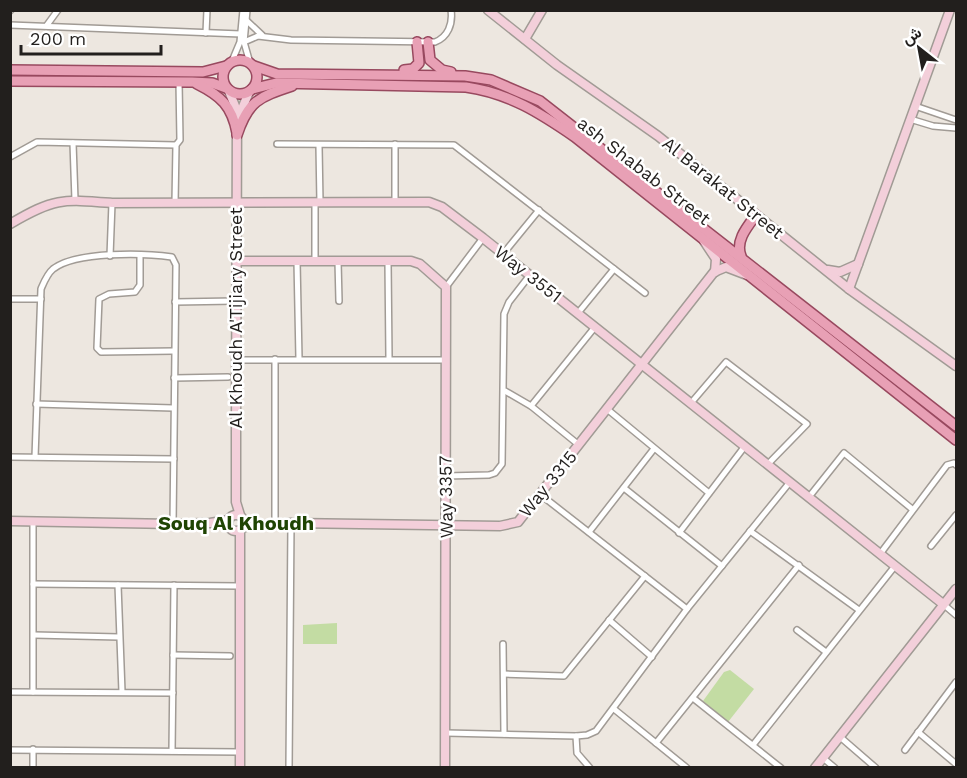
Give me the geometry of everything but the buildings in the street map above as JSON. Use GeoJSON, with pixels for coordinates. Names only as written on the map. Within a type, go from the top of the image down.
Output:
{"type":"FeatureCollection","features":[{"type":"Feature","properties":{"kind":"main road"},"geometry":{"type":"LineString","coordinates":[[362,75],[413,69],[419,63],[417,42]]}},
{"type":"Feature","properties":{"kind":"main road"},"geometry":{"type":"LineString","coordinates":[[428,42],[428,55],[432,63],[442,70],[465,76]]}},
{"type":"Feature","properties":{"kind":"main road"},"geometry":{"type":"LineString","coordinates":[[10,70],[203,72],[242,60],[252,65],[257,76],[250,91],[241,94],[212,83],[10,81]]}},
{"type":"Feature","properties":{"kind":"main road"},"geometry":{"type":"LineString","coordinates":[[227,89],[222,79],[229,63]]}},
{"type":"Feature","properties":{"kind":"main road","name":"ash Shabab Street"},"geometry":{"type":"LineString","coordinates":[[252,65],[278,74],[465,76],[491,80],[540,100],[957,426]]}},
{"type":"Feature","properties":{"kind":"main road"},"geometry":{"type":"LineString","coordinates":[[192,82],[210,90],[227,104],[233,114],[237,135]]}},
{"type":"Feature","properties":{"kind":"main road","name":"ash Shabab Street"},"geometry":{"type":"LineString","coordinates":[[250,91],[276,83],[466,87],[513,99],[533,108],[575,137],[957,440]]}},
{"type":"Feature","properties":{"kind":"main road"},"geometry":{"type":"LineString","coordinates":[[237,135],[243,114],[258,99],[301,83]]}},
{"type":"Feature","properties":{"kind":"main road"},"geometry":{"type":"LineString","coordinates":[[725,243],[736,242],[741,238],[756,215]]}},
{"type":"Feature","properties":{"kind":"main road"},"geometry":{"type":"LineString","coordinates":[[741,238],[739,246],[741,256]]}},
{"type":"Feature","properties":{"kind":"street"},"geometry":{"type":"LineString","coordinates":[[47,25],[58,10]]}},
{"type":"Feature","properties":{"kind":"street"},"geometry":{"type":"LineString","coordinates":[[206,33],[207,10]]}},
{"type":"Feature","properties":{"kind":"street"},"geometry":{"type":"LineString","coordinates":[[245,10],[244,42],[252,65]]}},
{"type":"Feature","properties":{"kind":"street"},"geometry":{"type":"LineString","coordinates":[[229,63],[239,47],[245,10]]}},
{"type":"Feature","properties":{"kind":"street"},"geometry":{"type":"LineString","coordinates":[[244,42],[253,36],[291,40],[438,41],[446,35],[452,21],[452,10]]}},
{"type":"Feature","properties":{"kind":"street","name":"Al Barakat Street"},"geometry":{"type":"LineString","coordinates":[[488,10],[658,136],[849,289],[957,366]]}},
{"type":"Feature","properties":{"kind":"street"},"geometry":{"type":"LineString","coordinates":[[525,39],[542,10]]}},
{"type":"Feature","properties":{"kind":"street"},"geometry":{"type":"LineString","coordinates":[[849,289],[950,10]]}},
{"type":"Feature","properties":{"kind":"street"},"geometry":{"type":"LineString","coordinates":[[246,20],[264,36]]}},
{"type":"Feature","properties":{"kind":"street"},"geometry":{"type":"LineString","coordinates":[[10,25],[241,34]]}},
{"type":"Feature","properties":{"kind":"street"},"geometry":{"type":"LineString","coordinates":[[175,203],[176,145],[180,140],[180,82]]}},
{"type":"Feature","properties":{"kind":"street","name":"Al Khoudh A'Tijiary Street"},"geometry":{"type":"LineString","coordinates":[[227,89],[237,111],[236,523]]}},
{"type":"Feature","properties":{"kind":"street","name":"Al Khoudh A'Tijiary Street"},"geometry":{"type":"LineString","coordinates":[[237,135],[240,111],[250,91]]}},
{"type":"Feature","properties":{"kind":"street"},"geometry":{"type":"LineString","coordinates":[[915,106],[957,120]]}},
{"type":"Feature","properties":{"kind":"street"},"geometry":{"type":"LineString","coordinates":[[910,119],[933,126],[957,128]]}},
{"type":"Feature","properties":{"kind":"street"},"geometry":{"type":"LineString","coordinates":[[10,158],[37,142],[176,145]]}},
{"type":"Feature","properties":{"kind":"street"},"geometry":{"type":"LineString","coordinates":[[73,143],[75,200]]}},
{"type":"Feature","properties":{"kind":"street"},"geometry":{"type":"LineString","coordinates":[[277,144],[319,146],[395,144],[458,147],[645,293]]}},
{"type":"Feature","properties":{"kind":"street"},"geometry":{"type":"LineString","coordinates":[[395,144],[395,201]]}},
{"type":"Feature","properties":{"kind":"street"},"geometry":{"type":"LineString","coordinates":[[315,261],[319,146]]}},
{"type":"Feature","properties":{"kind":"street","name":"Way 3551"},"geometry":{"type":"LineString","coordinates":[[10,224],[49,203],[75,200],[112,203],[237,204],[395,201],[436,204],[530,275],[957,615]]}},
{"type":"Feature","properties":{"kind":"street"},"geometry":{"type":"LineString","coordinates":[[110,256],[112,203]]}},
{"type":"Feature","properties":{"kind":"street"},"geometry":{"type":"LineString","coordinates":[[503,254],[538,210]]}},
{"type":"Feature","properties":{"kind":"street"},"geometry":{"type":"LineString","coordinates":[[237,261],[415,262],[446,287],[483,238]]}},
{"type":"Feature","properties":{"kind":"street"},"geometry":{"type":"LineString","coordinates":[[702,238],[716,259],[714,272]]}},
{"type":"Feature","properties":{"kind":"street"},"geometry":{"type":"LineString","coordinates":[[35,457],[41,299],[46,278],[54,269],[74,259],[110,256],[172,257],[176,264],[173,524]]}},
{"type":"Feature","properties":{"kind":"street"},"geometry":{"type":"LineString","coordinates":[[140,256],[141,285],[135,292],[109,294],[99,299],[97,348],[101,352],[174,351]]}},
{"type":"Feature","properties":{"kind":"street"},"geometry":{"type":"LineString","coordinates":[[297,261],[299,359]]}},
{"type":"Feature","properties":{"kind":"street"},"geometry":{"type":"LineString","coordinates":[[338,261],[339,301]]}},
{"type":"Feature","properties":{"kind":"street"},"geometry":{"type":"LineString","coordinates":[[388,262],[389,358]]}},
{"type":"Feature","properties":{"kind":"street"},"geometry":{"type":"LineString","coordinates":[[825,270],[840,272],[858,264]]}},
{"type":"Feature","properties":{"kind":"street"},"geometry":{"type":"LineString","coordinates":[[858,264],[859,288],[871,305]]}},
{"type":"Feature","properties":{"kind":"street"},"geometry":{"type":"LineString","coordinates":[[714,272],[726,267],[750,276]]}},
{"type":"Feature","properties":{"kind":"street"},"geometry":{"type":"LineString","coordinates":[[578,313],[614,269]]}},
{"type":"Feature","properties":{"kind":"street","name":"Way 3315"},"geometry":{"type":"LineString","coordinates":[[10,521],[173,524],[446,523],[500,526],[514,524],[523,518],[714,272]]}},
{"type":"Feature","properties":{"kind":"street"},"geometry":{"type":"LineString","coordinates":[[445,476],[489,475],[499,469],[504,459],[504,314],[509,302],[530,275]]}},
{"type":"Feature","properties":{"kind":"street","name":"Way 3357"},"geometry":{"type":"LineString","coordinates":[[445,768],[446,287]]}},
{"type":"Feature","properties":{"kind":"street"},"geometry":{"type":"LineString","coordinates":[[10,299],[41,299]]}},
{"type":"Feature","properties":{"kind":"street"},"geometry":{"type":"LineString","coordinates":[[175,302],[235,301]]}},
{"type":"Feature","properties":{"kind":"street"},"geometry":{"type":"LineString","coordinates":[[531,406],[595,327]]}},
{"type":"Feature","properties":{"kind":"street"},"geometry":{"type":"LineString","coordinates":[[236,360],[389,358],[445,360]]}},
{"type":"Feature","properties":{"kind":"street"},"geometry":{"type":"LineString","coordinates":[[275,359],[275,523]]}},
{"type":"Feature","properties":{"kind":"street"},"geometry":{"type":"LineString","coordinates":[[691,403],[726,362],[807,424],[768,465]]}},
{"type":"Feature","properties":{"kind":"street"},"geometry":{"type":"LineString","coordinates":[[174,378],[228,377]]}},
{"type":"Feature","properties":{"kind":"street"},"geometry":{"type":"LineString","coordinates":[[505,391],[531,406],[579,445]]}},
{"type":"Feature","properties":{"kind":"street"},"geometry":{"type":"LineString","coordinates":[[36,404],[173,408]]}},
{"type":"Feature","properties":{"kind":"street"},"geometry":{"type":"LineString","coordinates":[[607,410],[653,450],[709,493]]}},
{"type":"Feature","properties":{"kind":"street"},"geometry":{"type":"LineString","coordinates":[[679,533],[745,446]]}},
{"type":"Feature","properties":{"kind":"street"},"geometry":{"type":"LineString","coordinates":[[589,532],[653,450]]}},
{"type":"Feature","properties":{"kind":"street"},"geometry":{"type":"LineString","coordinates":[[809,497],[844,453],[912,509]]}},
{"type":"Feature","properties":{"kind":"street"},"geometry":{"type":"LineString","coordinates":[[10,457],[174,459]]}},
{"type":"Feature","properties":{"kind":"street"},"geometry":{"type":"LineString","coordinates":[[880,554],[912,509],[948,465],[955,464]]}},
{"type":"Feature","properties":{"kind":"street"},"geometry":{"type":"LineString","coordinates":[[446,733],[576,736],[596,731],[687,609],[790,482]]}},
{"type":"Feature","properties":{"kind":"street"},"geometry":{"type":"LineString","coordinates":[[624,488],[722,566]]}},
{"type":"Feature","properties":{"kind":"street"},"geometry":{"type":"LineString","coordinates":[[541,495],[687,609]]}},
{"type":"Feature","properties":{"kind":"street"},"geometry":{"type":"LineString","coordinates":[[931,546],[957,515]]}},
{"type":"Feature","properties":{"kind":"street"},"geometry":{"type":"LineString","coordinates":[[33,521],[33,692]]}},
{"type":"Feature","properties":{"kind":"street"},"geometry":{"type":"LineString","coordinates":[[236,523],[239,586],[240,768]]}},
{"type":"Feature","properties":{"kind":"street"},"geometry":{"type":"LineString","coordinates":[[289,768],[291,523]]}},
{"type":"Feature","properties":{"kind":"street"},"geometry":{"type":"LineString","coordinates":[[750,531],[859,610]]}},
{"type":"Feature","properties":{"kind":"street"},"geometry":{"type":"LineString","coordinates":[[656,743],[799,565]]}},
{"type":"Feature","properties":{"kind":"street"},"geometry":{"type":"LineString","coordinates":[[753,746],[895,566]]}},
{"type":"Feature","properties":{"kind":"street"},"geometry":{"type":"LineString","coordinates":[[504,674],[564,676],[645,576]]}},
{"type":"Feature","properties":{"kind":"street"},"geometry":{"type":"LineString","coordinates":[[33,584],[239,586]]}},
{"type":"Feature","properties":{"kind":"street"},"geometry":{"type":"LineString","coordinates":[[118,585],[122,692]]}},
{"type":"Feature","properties":{"kind":"street"},"geometry":{"type":"LineString","coordinates":[[172,752],[174,585]]}},
{"type":"Feature","properties":{"kind":"street"},"geometry":{"type":"LineString","coordinates":[[815,768],[957,589]]}},
{"type":"Feature","properties":{"kind":"street"},"geometry":{"type":"LineString","coordinates":[[609,620],[652,657]]}},
{"type":"Feature","properties":{"kind":"street"},"geometry":{"type":"LineString","coordinates":[[798,630],[826,652]]}},
{"type":"Feature","properties":{"kind":"street"},"geometry":{"type":"LineString","coordinates":[[34,634],[119,637]]}},
{"type":"Feature","properties":{"kind":"street"},"geometry":{"type":"LineString","coordinates":[[503,644],[504,734]]}},
{"type":"Feature","properties":{"kind":"street"},"geometry":{"type":"LineString","coordinates":[[173,655],[230,656]]}},
{"type":"Feature","properties":{"kind":"street"},"geometry":{"type":"LineString","coordinates":[[904,750],[957,682]]}},
{"type":"Feature","properties":{"kind":"street"},"geometry":{"type":"LineString","coordinates":[[10,692],[172,693]]}},
{"type":"Feature","properties":{"kind":"street"},"geometry":{"type":"LineString","coordinates":[[693,698],[781,768]]}},
{"type":"Feature","properties":{"kind":"street"},"geometry":{"type":"LineString","coordinates":[[614,709],[687,768]]}},
{"type":"Feature","properties":{"kind":"street"},"geometry":{"type":"LineString","coordinates":[[918,732],[957,764]]}},
{"type":"Feature","properties":{"kind":"street"},"geometry":{"type":"LineString","coordinates":[[576,736],[577,753],[590,768]]}},
{"type":"Feature","properties":{"kind":"street"},"geometry":{"type":"LineString","coordinates":[[840,736],[876,768]]}},
{"type":"Feature","properties":{"kind":"street"},"geometry":{"type":"LineString","coordinates":[[33,749],[33,768]]}},
{"type":"Feature","properties":{"kind":"street"},"geometry":{"type":"LineString","coordinates":[[10,750],[240,752]]}},
{"type":"Feature","properties":{"kind":"street"},"geometry":{"type":"LineString","coordinates":[[823,758],[835,768]]}},
{"type":"Feature","properties":{"kind":"green space"},"geometry":{"type":"Polygon","coordinates":[[[337,623],[337,644],[303,644],[303,625],[337,623]]]}},
{"type":"Feature","properties":{"kind":"green space"},"geometry":{"type":"Polygon","coordinates":[[[730,670],[754,689],[728,722],[703,701],[724,672],[730,670]]]}},
{"type":"Feature","properties":{"kind":"district","name":"Souq Al Khoudh"},"geometry":{"type":"Point","coordinates":[236,523]}}]}
